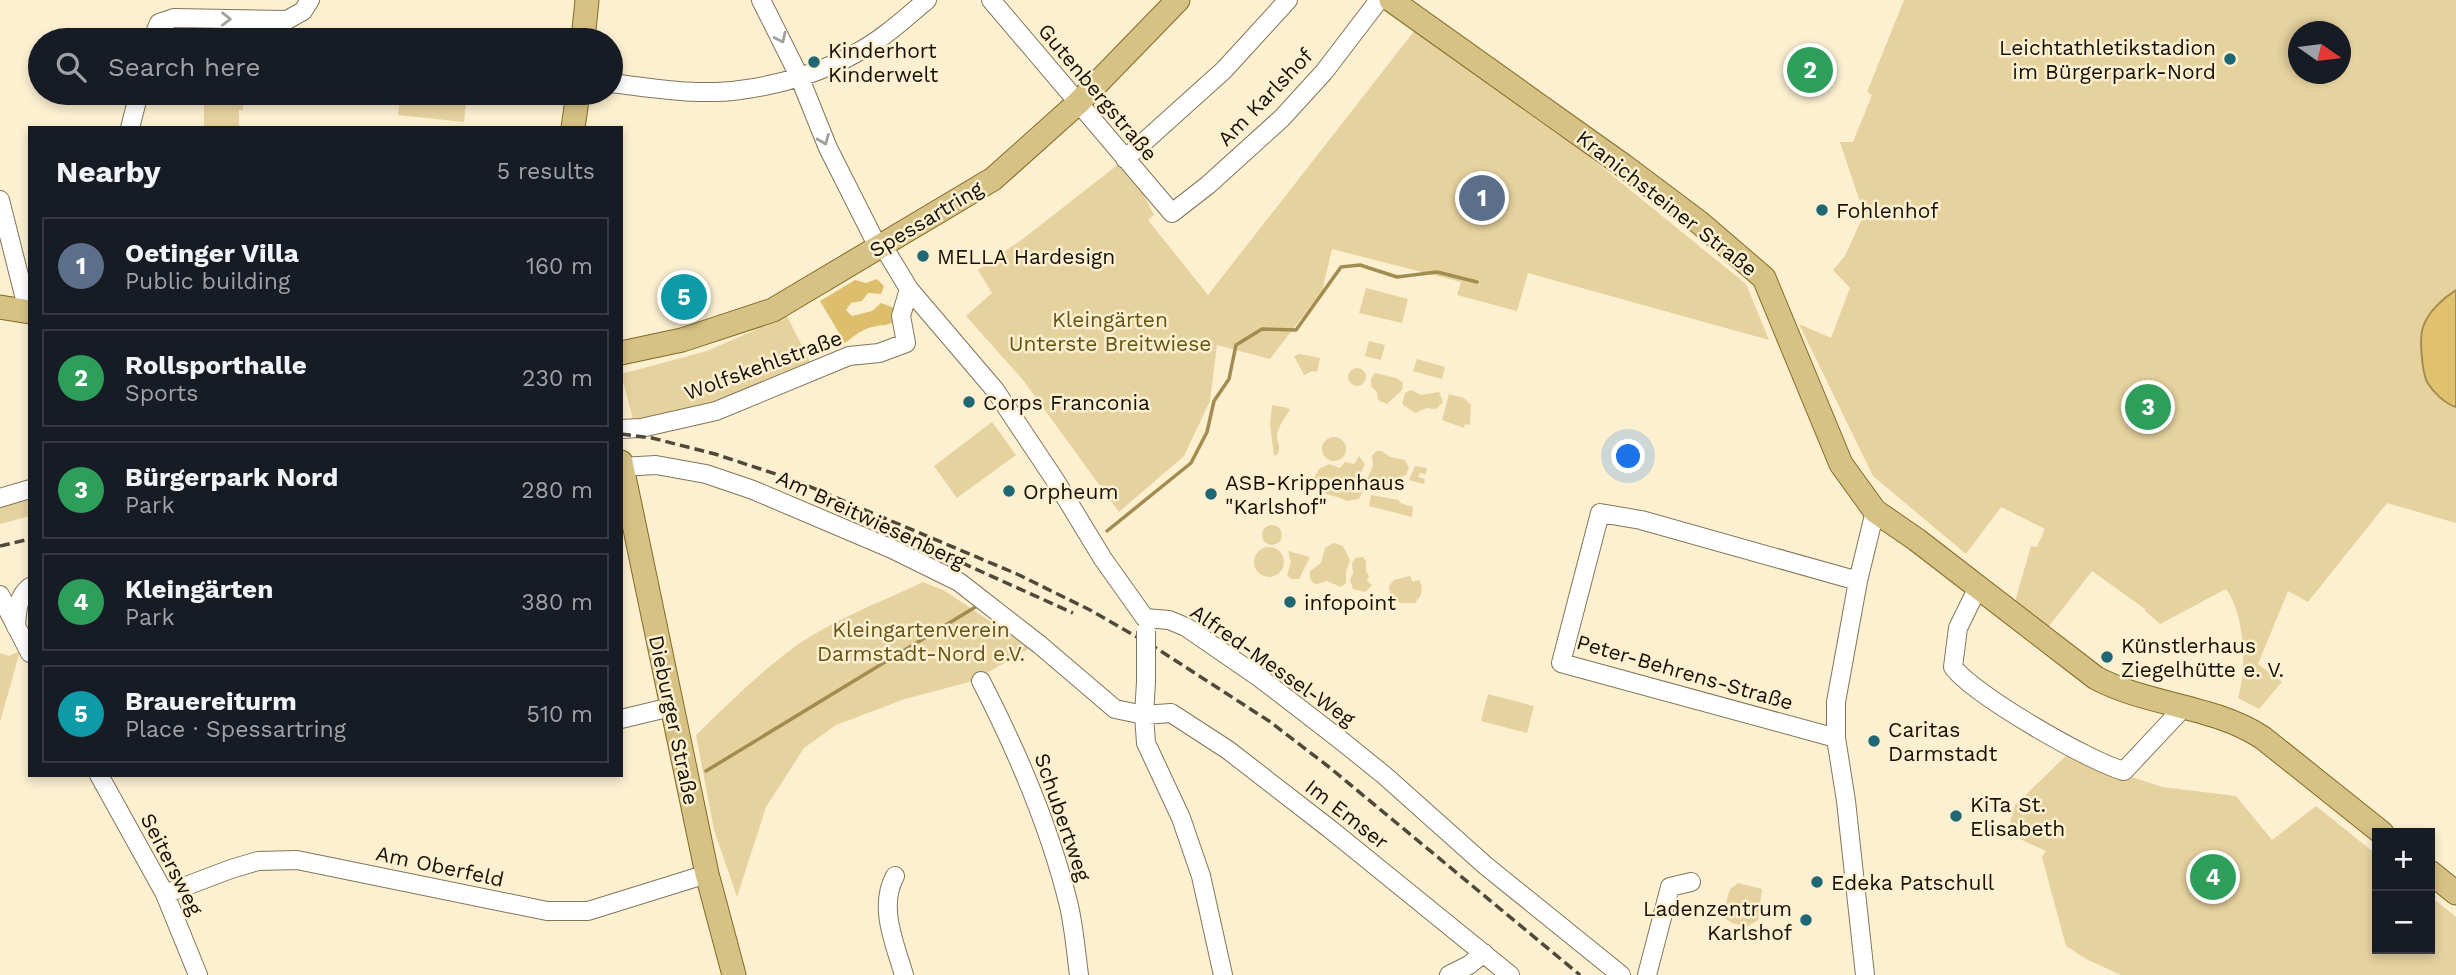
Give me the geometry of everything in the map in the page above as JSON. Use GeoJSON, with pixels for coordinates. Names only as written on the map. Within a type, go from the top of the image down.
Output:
{"type":"FeatureCollection","features":[{"type":"Feature","properties":{"kind":"main road"},"geometry":{"type":"LineString","coordinates":[[584,28],[587,0]]}},
{"type":"Feature","properties":{"kind":"main road","name":"Spessartring"},"geometry":{"type":"LineString","coordinates":[[623,353],[682,340],[774,310],[993,179],[1078,103],[1178,0]]}},
{"type":"Feature","properties":{"kind":"main road","name":"Kranichsteiner Straße"},"geometry":{"type":"LineString","coordinates":[[1391,0],[1646,182],[1700,223],[1764,278],[1841,464],[1875,511],[2096,677],[2122,690],[2229,719],[2263,738],[2376,828]]}},
{"type":"Feature","properties":{"kind":"main road"},"geometry":{"type":"LineString","coordinates":[[573,126],[576,105]]}},
{"type":"Feature","properties":{"kind":"main road"},"geometry":{"type":"LineString","coordinates":[[0,307],[28,312]]}},
{"type":"Feature","properties":{"kind":"main road","name":"Dieburger Straße"},"geometry":{"type":"LineString","coordinates":[[623,470],[707,874],[734,975]]}},
{"type":"Feature","properties":{"kind":"main road"},"geometry":{"type":"LineString","coordinates":[[2435,876],[2456,893]]}},
{"type":"Feature","properties":{"kind":"street"},"geometry":{"type":"LineString","coordinates":[[157,28],[159,23],[174,18],[287,20],[303,11],[310,0]]}},
{"type":"Feature","properties":{"kind":"street"},"geometry":{"type":"LineString","coordinates":[[761,0],[799,76],[828,148],[881,247],[909,289],[995,390],[1145,624],[1146,743],[1181,818],[1201,876],[1223,975]]}},
{"type":"Feature","properties":{"kind":"street"},"geometry":{"type":"LineString","coordinates":[[623,84],[710,92],[740,90],[799,76],[860,52],[927,0]]}},
{"type":"Feature","properties":{"kind":"street","name":"Gutenbergstraße"},"geometry":{"type":"LineString","coordinates":[[991,0],[1172,213]]}},
{"type":"Feature","properties":{"kind":"street"},"geometry":{"type":"LineString","coordinates":[[1125,159],[1224,70],[1288,0]]}},
{"type":"Feature","properties":{"kind":"street","name":"Am Karlshof"},"geometry":{"type":"LineString","coordinates":[[1172,213],[1217,177],[1282,118],[1324,72],[1379,0]]}},
{"type":"Feature","properties":{"kind":"street"},"geometry":{"type":"LineString","coordinates":[[131,126],[136,105]]}},
{"type":"Feature","properties":{"kind":"street"},"geometry":{"type":"LineString","coordinates":[[0,200],[28,308]]}},
{"type":"Feature","properties":{"kind":"street","name":"Wolfskehlstraße"},"geometry":{"type":"LineString","coordinates":[[623,429],[641,428],[716,411],[849,356],[879,353],[906,343],[901,316],[909,289]]}},
{"type":"Feature","properties":{"kind":"street","name":"Am Breitwiesenberg"},"geometry":{"type":"LineString","coordinates":[[623,465],[656,466],[706,474],[753,490],[892,549],[958,582],[1040,645],[1115,709],[1144,715]]}},
{"type":"Feature","properties":{"kind":"street"},"geometry":{"type":"LineString","coordinates":[[0,498],[28,490]]}},
{"type":"Feature","properties":{"kind":"street"},"geometry":{"type":"LineString","coordinates":[[1865,975],[1846,801],[1836,737],[1836,702],[1858,581],[1875,511]]}},
{"type":"Feature","properties":{"kind":"street","name":"Peter-Behrens-Straße"},"geometry":{"type":"LineString","coordinates":[[1836,737],[1561,663],[1600,513],[1641,520],[1858,581]]}},
{"type":"Feature","properties":{"kind":"street"},"geometry":{"type":"LineString","coordinates":[[28,586],[0,593],[28,649]]}},
{"type":"Feature","properties":{"kind":"street"},"geometry":{"type":"LineString","coordinates":[[1978,587],[1958,628],[1953,667],[1981,692],[2078,751],[2124,771],[2184,707]]}},
{"type":"Feature","properties":{"kind":"street"},"geometry":{"type":"LineString","coordinates":[[16,627],[18,606],[28,588]]}},
{"type":"Feature","properties":{"kind":"street","name":"Alfred-Messel-Weg"},"geometry":{"type":"LineString","coordinates":[[1145,624],[1169,620],[1186,627],[1295,704],[1384,775],[1486,866],[1621,975]]}},
{"type":"Feature","properties":{"kind":"street","name":"Schubertweg"},"geometry":{"type":"LineString","coordinates":[[981,681],[1011,739],[1045,822],[1069,907],[1079,975]]}},
{"type":"Feature","properties":{"kind":"street"},"geometry":{"type":"LineString","coordinates":[[623,719],[671,707]]}},
{"type":"Feature","properties":{"kind":"street","name":"Im Emser"},"geometry":{"type":"LineString","coordinates":[[1144,715],[1171,713],[1228,750],[1510,975]]}},
{"type":"Feature","properties":{"kind":"street","name":"Seitersweg"},"geometry":{"type":"LineString","coordinates":[[100,777],[165,894],[198,975]]}},
{"type":"Feature","properties":{"kind":"street","name":"Am Oberfeld"},"geometry":{"type":"LineString","coordinates":[[165,894],[258,861],[297,860],[547,912],[588,911],[707,874]]}},
{"type":"Feature","properties":{"kind":"street"},"geometry":{"type":"LineString","coordinates":[[895,876],[887,890],[887,911],[904,975]]}},
{"type":"Feature","properties":{"kind":"street"},"geometry":{"type":"LineString","coordinates":[[1647,975],[1670,887],[1691,882]]}},
{"type":"Feature","properties":{"kind":"street"},"geometry":{"type":"LineString","coordinates":[[1449,975],[1469,965],[1484,953]]}},
{"type":"Feature","properties":{"kind":"green space"},"geometry":{"type":"Polygon","coordinates":[[[1904,0],[2456,0],[2456,523],[2387,503],[2308,602],[2288,591],[2258,664],[2282,682],[2259,709],[2238,698],[2243,672],[2241,627],[2226,589],[2160,624],[2145,609],[2092,571],[2046,630],[2014,605],[2031,546],[2037,547],[2045,529],[2001,507],[1966,554],[1873,476],[1799,324],[1831,338],[1850,288],[1833,270],[1845,256],[1864,214],[1840,142],[1853,142],[1872,95],[1867,92],[1904,0]]]}},
{"type":"Feature","properties":{"kind":"green space","name":"Kleingärten Unterste Breitwiese"},"geometry":{"type":"Polygon","coordinates":[[[1415,30],[1576,146],[1746,284],[1769,340],[1528,273],[1517,311],[1457,295],[1461,282],[1332,249],[1322,291],[1270,359],[1217,345],[1210,401],[1184,456],[1119,512],[1023,380],[966,316],[992,293],[978,270],[1024,238],[1120,163],[1139,185],[1154,215],[1148,220],[1208,295],[1415,30]]]}},
{"type":"Feature","properties":{"kind":"green space"},"geometry":{"type":"Polygon","coordinates":[[[204,105],[243,105],[243,110],[239,110],[239,126],[204,126],[204,105]]]}},
{"type":"Feature","properties":{"kind":"green space"},"geometry":{"type":"Polygon","coordinates":[[[399,105],[466,105],[464,122],[398,115],[399,105]]]}},
{"type":"Feature","properties":{"kind":"green space"},"geometry":{"type":"Polygon","coordinates":[[[1366,288],[1408,299],[1402,323],[1359,313],[1366,288]]]}},
{"type":"Feature","properties":{"kind":"green space"},"geometry":{"type":"Polygon","coordinates":[[[787,316],[811,364],[721,401],[634,423],[623,373],[707,351],[787,316]]]}},
{"type":"Feature","properties":{"kind":"green space"},"geometry":{"type":"Polygon","coordinates":[[[1369,341],[1385,345],[1381,360],[1365,356],[1369,341]]]}},
{"type":"Feature","properties":{"kind":"green space"},"geometry":{"type":"Polygon","coordinates":[[[1300,354],[1320,358],[1317,372],[1304,375],[1294,356],[1300,354]]]}},
{"type":"Feature","properties":{"kind":"green space"},"geometry":{"type":"Polygon","coordinates":[[[1417,359],[1445,367],[1442,379],[1413,371],[1417,359]]]}},
{"type":"Feature","properties":{"kind":"green space"},"geometry":{"type":"Polygon","coordinates":[[[1357,368],[1363,371],[1366,377],[1363,383],[1357,386],[1351,383],[1348,377],[1351,371],[1357,368]]]}},
{"type":"Feature","properties":{"kind":"green space"},"geometry":{"type":"Polygon","coordinates":[[[1375,373],[1396,378],[1403,383],[1402,390],[1387,404],[1378,400],[1377,392],[1371,386],[1371,378],[1375,373]]]}},
{"type":"Feature","properties":{"kind":"green space"},"geometry":{"type":"Polygon","coordinates":[[[1411,390],[1421,395],[1439,392],[1443,402],[1436,409],[1427,408],[1415,413],[1402,404],[1405,393],[1411,390]]]}},
{"type":"Feature","properties":{"kind":"green space"},"geometry":{"type":"Polygon","coordinates":[[[1449,394],[1464,398],[1471,405],[1470,425],[1465,424],[1464,428],[1442,420],[1449,394]]]}},
{"type":"Feature","properties":{"kind":"green space"},"geometry":{"type":"Polygon","coordinates":[[[1272,405],[1290,410],[1278,430],[1279,450],[1274,456],[1270,425],[1272,405]]]}},
{"type":"Feature","properties":{"kind":"green space"},"geometry":{"type":"Polygon","coordinates":[[[992,422],[1016,455],[957,498],[934,466],[992,422]]]}},
{"type":"Feature","properties":{"kind":"green space"},"geometry":{"type":"Polygon","coordinates":[[[1334,437],[1342,441],[1346,449],[1342,457],[1334,461],[1326,457],[1322,449],[1326,441],[1334,437]]]}},
{"type":"Feature","properties":{"kind":"green space"},"geometry":{"type":"Polygon","coordinates":[[[1376,451],[1405,460],[1409,468],[1406,475],[1392,480],[1387,490],[1378,493],[1369,490],[1366,481],[1373,466],[1372,456],[1376,451]]]}},
{"type":"Feature","properties":{"kind":"green space"},"geometry":{"type":"Polygon","coordinates":[[[1359,456],[1365,464],[1359,478],[1363,491],[1359,499],[1347,501],[1318,489],[1314,478],[1319,469],[1329,464],[1340,468],[1345,462],[1354,464],[1359,456]]]}},
{"type":"Feature","properties":{"kind":"green space"},"geometry":{"type":"Polygon","coordinates":[[[1415,466],[1427,468],[1426,474],[1420,473],[1418,477],[1425,479],[1424,484],[1409,480],[1415,466]]]}},
{"type":"Feature","properties":{"kind":"green space"},"geometry":{"type":"Polygon","coordinates":[[[28,490],[28,517],[0,524],[0,498],[28,490]]]}},
{"type":"Feature","properties":{"kind":"green space"},"geometry":{"type":"Polygon","coordinates":[[[1371,495],[1399,500],[1400,503],[1413,507],[1412,517],[1369,506],[1371,495]]]}},
{"type":"Feature","properties":{"kind":"green space"},"geometry":{"type":"Polygon","coordinates":[[[1272,525],[1279,528],[1282,535],[1279,542],[1272,545],[1265,542],[1262,535],[1265,528],[1272,525]]]}},
{"type":"Feature","properties":{"kind":"green space"},"geometry":{"type":"Polygon","coordinates":[[[1334,543],[1343,546],[1350,560],[1346,583],[1341,587],[1327,581],[1314,583],[1310,579],[1310,571],[1321,563],[1325,548],[1334,543]]]}},
{"type":"Feature","properties":{"kind":"green space"},"geometry":{"type":"Polygon","coordinates":[[[1269,547],[1275,548],[1283,556],[1283,568],[1275,576],[1269,577],[1263,576],[1255,568],[1254,562],[1255,556],[1263,548],[1269,547]]]}},
{"type":"Feature","properties":{"kind":"green space"},"geometry":{"type":"Polygon","coordinates":[[[1288,551],[1310,557],[1299,579],[1291,579],[1287,575],[1291,562],[1288,551]]]}},
{"type":"Feature","properties":{"kind":"green space"},"geometry":{"type":"Polygon","coordinates":[[[1363,557],[1369,576],[1367,581],[1372,585],[1365,592],[1353,589],[1350,580],[1353,573],[1352,563],[1356,558],[1363,557]]]}},
{"type":"Feature","properties":{"kind":"green space"},"geometry":{"type":"Polygon","coordinates":[[[1410,576],[1413,582],[1419,580],[1422,586],[1421,595],[1415,603],[1400,603],[1390,594],[1389,586],[1394,580],[1410,576]]]}},
{"type":"Feature","properties":{"kind":"green space","name":"Kleingartenverein Darmstadt-Nord e.V."},"geometry":{"type":"Polygon","coordinates":[[[923,582],[945,591],[1030,648],[973,681],[905,699],[836,725],[804,748],[766,807],[737,897],[714,830],[696,735],[757,677],[797,645],[842,619],[923,582]]]}},
{"type":"Feature","properties":{"kind":"green space"},"geometry":{"type":"Polygon","coordinates":[[[20,651],[0,722],[0,653],[9,656],[20,651]]]}},
{"type":"Feature","properties":{"kind":"green space"},"geometry":{"type":"Polygon","coordinates":[[[1488,694],[1534,706],[1527,733],[1481,721],[1488,694]]]}},
{"type":"Feature","properties":{"kind":"green space"},"geometry":{"type":"Polygon","coordinates":[[[2069,753],[2087,762],[2162,787],[2236,796],[2272,840],[2316,806],[2372,851],[2372,954],[2435,954],[2435,900],[2456,917],[2456,975],[2121,975],[2086,959],[2066,946],[2042,857],[2046,851],[2007,833],[2015,805],[2069,753]]]}},
{"type":"Feature","properties":{"kind":"green space"},"geometry":{"type":"Polygon","coordinates":[[[1738,883],[1762,889],[1758,920],[1747,927],[1732,923],[1722,916],[1730,889],[1738,883]]]}},
{"type":"Feature","properties":{"kind":"shaded area"},"geometry":{"type":"Polygon","coordinates":[[[877,279],[884,286],[881,294],[868,293],[862,301],[851,303],[846,310],[852,316],[872,311],[881,303],[894,308],[895,321],[864,330],[845,343],[820,301],[855,280],[866,283],[877,279]]]}},
{"type":"Feature","properties":{"kind":"shaded area"},"geometry":{"type":"Polygon","coordinates":[[[2456,290],[2456,407],[2440,397],[2427,382],[2421,346],[2423,327],[2428,316],[2441,301],[2456,290]]]}},
{"type":"Feature","properties":{"kind":"waterway"},"geometry":{"type":"LineString","coordinates":[[1107,531],[1191,463],[1207,432],[1214,401],[1229,379],[1236,345],[1262,329],[1296,330],[1341,267],[1360,265],[1397,277],[1437,272],[1477,282]]}},
{"type":"Feature","properties":{"kind":"waterway"},"geometry":{"type":"LineString","coordinates":[[706,771],[977,606]]}},
{"type":"Feature","properties":{"kind":"railway"},"geometry":{"type":"LineString","coordinates":[[623,434],[652,438],[715,454],[794,480],[1017,574],[1090,610],[1156,648],[1269,721],[1329,767],[1580,975]]}},
{"type":"Feature","properties":{"kind":"railway"},"geometry":{"type":"LineString","coordinates":[[907,538],[1073,613]]}},
{"type":"Feature","properties":{"kind":"railway"},"geometry":{"type":"LineString","coordinates":[[0,546],[28,539]]}},
{"type":"Feature","properties":{"kind":"place","name":"Leichtathletikstadion im Bürgerpark-Nord"},"geometry":{"type":"Point","coordinates":[2230,59]}},
{"type":"Feature","properties":{"kind":"place","name":"Kinderhort Kinderwelt"},"geometry":{"type":"Point","coordinates":[814,62]}},
{"type":"Feature","properties":{"kind":"place","name":"Rollsporthalle"},"geometry":{"type":"Point","coordinates":[1810,70]}},
{"type":"Feature","properties":{"kind":"place","name":"Oetinger Villa"},"geometry":{"type":"Point","coordinates":[1482,198]}},
{"type":"Feature","properties":{"kind":"place","name":"Fohlenhof"},"geometry":{"type":"Point","coordinates":[1822,210]}},
{"type":"Feature","properties":{"kind":"place","name":"MELLA Hardesign"},"geometry":{"type":"Point","coordinates":[923,256]}},
{"type":"Feature","properties":{"kind":"place","name":"Brauereiturm"},"geometry":{"type":"Point","coordinates":[684,297]}},
{"type":"Feature","properties":{"kind":"place","name":"Corps Franconia"},"geometry":{"type":"Point","coordinates":[969,402]}},
{"type":"Feature","properties":{"kind":"place","name":"Bürgerpark Nord"},"geometry":{"type":"Point","coordinates":[2148,407]}},
{"type":"Feature","properties":{"kind":"place","name":"Orpheum"},"geometry":{"type":"Point","coordinates":[1009,491]}},
{"type":"Feature","properties":{"kind":"place","name":"ASB-Krippenhaus \"Karlshof\""},"geometry":{"type":"Point","coordinates":[1211,494]}},
{"type":"Feature","properties":{"kind":"place","name":"infopoint"},"geometry":{"type":"Point","coordinates":[1290,602]}},
{"type":"Feature","properties":{"kind":"place","name":"Künstlerhaus Ziegelhütte e. V."},"geometry":{"type":"Point","coordinates":[2107,657]}},
{"type":"Feature","properties":{"kind":"place","name":"Caritas Darmstadt"},"geometry":{"type":"Point","coordinates":[1874,741]}},
{"type":"Feature","properties":{"kind":"place","name":"KiTa St. Elisabeth"},"geometry":{"type":"Point","coordinates":[1956,816]}},
{"type":"Feature","properties":{"kind":"place","name":"Kleingärten"},"geometry":{"type":"Point","coordinates":[2213,877]}},
{"type":"Feature","properties":{"kind":"place","name":"Edeka Patschull"},"geometry":{"type":"Point","coordinates":[1817,882]}},
{"type":"Feature","properties":{"kind":"place","name":"Ladenzentrum Karlshof"},"geometry":{"type":"Point","coordinates":[1806,920]}}]}
